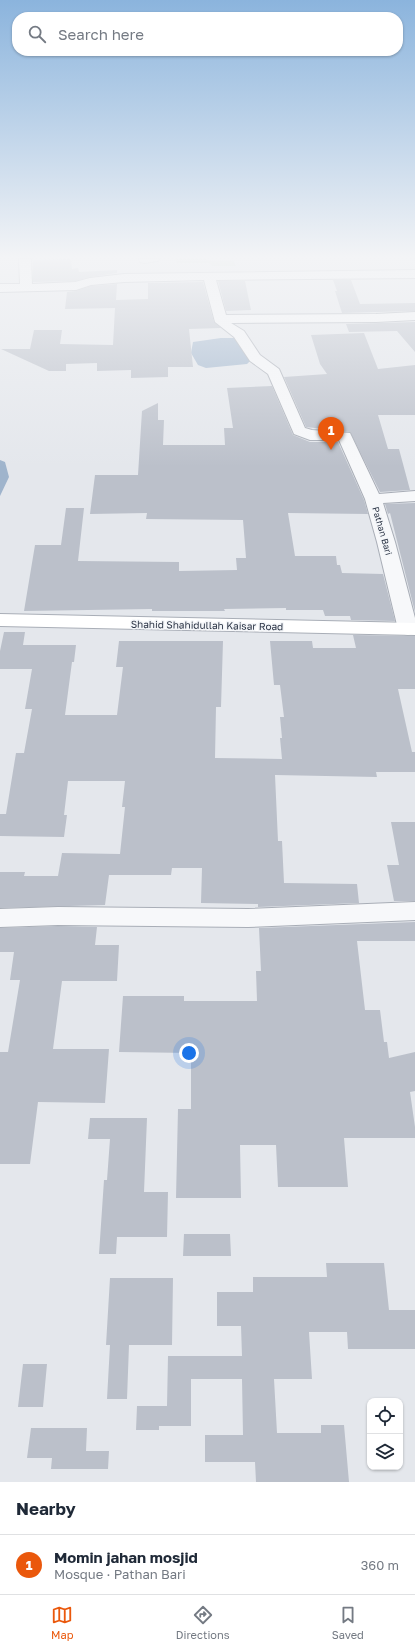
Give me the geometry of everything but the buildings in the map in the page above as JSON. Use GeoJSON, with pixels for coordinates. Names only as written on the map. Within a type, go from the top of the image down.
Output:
{"type":"FeatureCollection","features":[{"type":"Feature","properties":{"kind":"main road","name":"Shahid Shahidullah Kaisar Road"},"geometry":{"type":"LineString","coordinates":[[0,612],[411,625]]}},
{"type":"Feature","properties":{"kind":"main road","name":"Shahid Shahidullah Kaisar Road"},"geometry":{"type":"LineString","coordinates":[[0,620],[411,625]]}},
{"type":"Feature","properties":{"kind":"street","name":"Pathan Bari"},"geometry":{"type":"LineString","coordinates":[[229,328],[240,334],[255,358],[274,372],[299,431],[310,435],[345,436],[373,499],[411,625]]}},
{"type":"Feature","properties":{"kind":"street"},"geometry":{"type":"LineString","coordinates":[[373,499],[415,496]]}},
{"type":"Feature","properties":{"kind":"street"},"geometry":{"type":"LineString","coordinates":[[0,918],[58,916],[248,918],[415,911]]}},
{"type":"Feature","properties":{"kind":"water"},"geometry":{"type":"Polygon","coordinates":[[[221,338],[239,338],[252,359],[247,364],[206,368],[198,365],[191,353],[193,342],[221,338]]]}},
{"type":"Feature","properties":{"kind":"water"},"geometry":{"type":"Polygon","coordinates":[[[0,460],[5,462],[9,477],[0,496],[0,460]]]}},
{"type":"Feature","properties":{"kind":"place","name":"Momin jahan mosjid"},"geometry":{"type":"Point","coordinates":[331,450]}}]}
